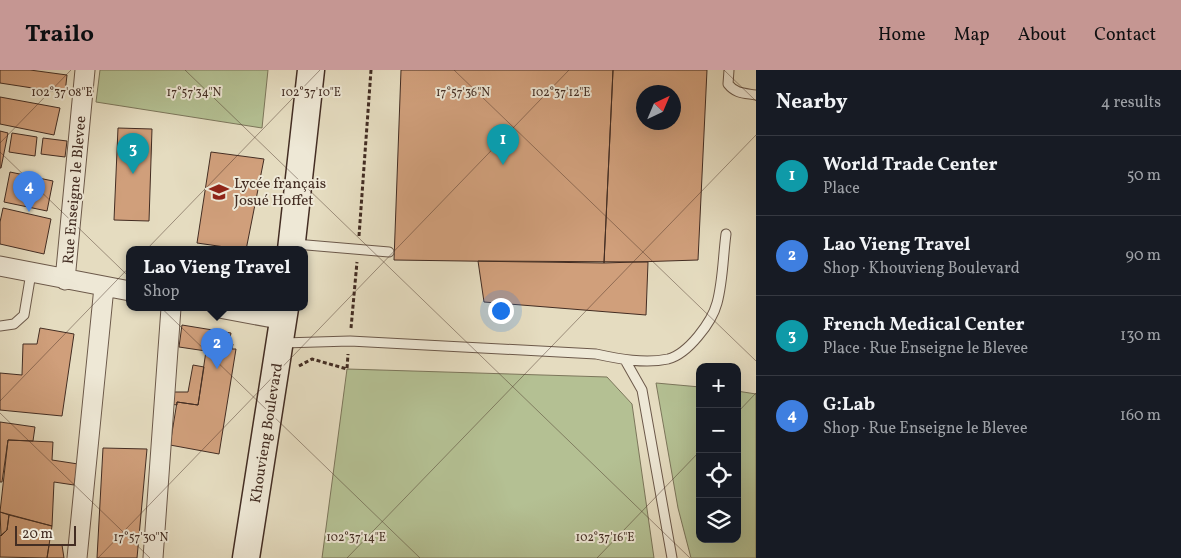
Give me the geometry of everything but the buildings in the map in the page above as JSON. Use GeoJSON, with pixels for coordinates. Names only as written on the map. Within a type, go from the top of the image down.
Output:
{"type":"FeatureCollection","features":[{"type":"Feature","properties":{"kind":"street","name":"Rue Enseigne le Blevee"},"geometry":{"type":"LineString","coordinates":[[65,280],[85,70]]}},
{"type":"Feature","properties":{"kind":"street"},"geometry":{"type":"LineString","coordinates":[[292,246],[311,70]]}},
{"type":"Feature","properties":{"kind":"street"},"geometry":{"type":"LineString","coordinates":[[0,266],[126,290]]}},
{"type":"Feature","properties":{"kind":"street"},"geometry":{"type":"LineString","coordinates":[[77,558],[104,287]]}},
{"type":"Feature","properties":{"kind":"street"},"geometry":{"type":"LineString","coordinates":[[153,558],[171,311]]}},
{"type":"Feature","properties":{"kind":"street"},"geometry":{"type":"LineString","coordinates":[[231,311],[283,324]]}},
{"type":"Feature","properties":{"kind":"street","name":"Khouvieng Boulevard"},"geometry":{"type":"LineString","coordinates":[[246,558],[283,324]]}},
{"type":"Feature","properties":{"kind":"lane"},"geometry":{"type":"LineString","coordinates":[[729,70],[728,84],[732,89],[738,93],[756,96]]}},
{"type":"Feature","properties":{"kind":"lane"},"geometry":{"type":"LineString","coordinates":[[283,324],[350,341],[596,354],[625,360],[669,359],[688,346],[704,330],[717,303],[726,234]]}},
{"type":"Feature","properties":{"kind":"lane"},"geometry":{"type":"LineString","coordinates":[[308,248],[388,252]]}},
{"type":"Feature","properties":{"kind":"lane"},"geometry":{"type":"LineString","coordinates":[[0,326],[14,324],[24,314],[31,273]]}},
{"type":"Feature","properties":{"kind":"lane"},"geometry":{"type":"LineString","coordinates":[[625,360],[642,390],[672,558]]}},
{"type":"Feature","properties":{"kind":"path"},"geometry":{"type":"LineString","coordinates":[[298,366],[312,359],[347,369],[371,70]]}},
{"type":"Feature","properties":{"kind":"green space"},"geometry":{"type":"Polygon","coordinates":[[[100,70],[268,70],[262,128],[96,102],[100,70]]]}},
{"type":"Feature","properties":{"kind":"green space"},"geometry":{"type":"Polygon","coordinates":[[[347,369],[607,377],[632,404],[654,558],[322,558],[347,369]]]}},
{"type":"Feature","properties":{"kind":"green space"},"geometry":{"type":"Polygon","coordinates":[[[656,383],[696,387],[696,543],[741,543],[741,392],[756,394],[756,558],[691,558],[678,508],[656,383]]]}},
{"type":"Feature","properties":{"kind":"place","name":"World Trade Center"},"geometry":{"type":"Point","coordinates":[503,165]}},
{"type":"Feature","properties":{"kind":"place","name":"French Medical Center"},"geometry":{"type":"Point","coordinates":[133,174]}},
{"type":"Feature","properties":{"kind":"place","name":"Lycée français Josué Hoffet"},"geometry":{"type":"Point","coordinates":[219,192]}},
{"type":"Feature","properties":{"kind":"place","name":"G:Lab"},"geometry":{"type":"Point","coordinates":[29,212]}},
{"type":"Feature","properties":{"kind":"place","name":"Lao Vieng Travel"},"geometry":{"type":"Point","coordinates":[217,369]}}]}
